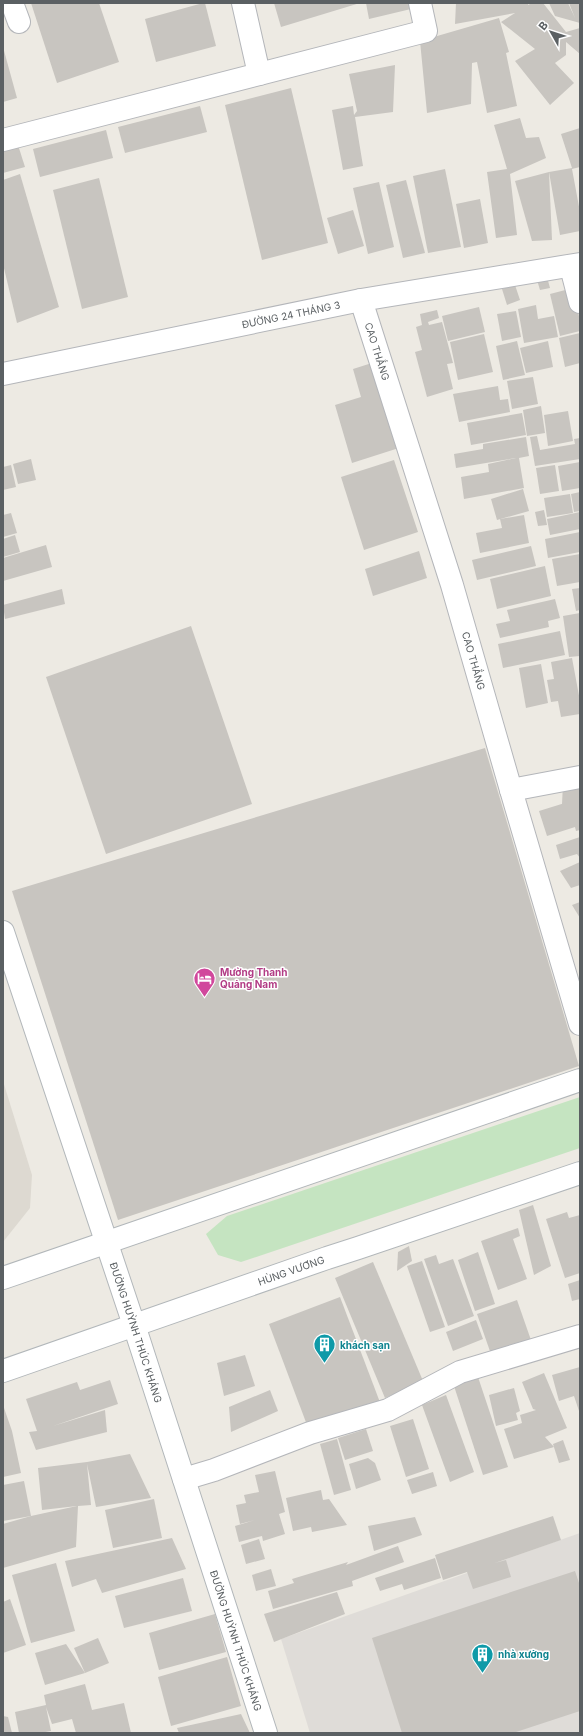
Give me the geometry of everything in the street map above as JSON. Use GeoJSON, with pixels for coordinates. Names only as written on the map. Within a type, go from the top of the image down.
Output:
{"type":"FeatureCollection","features":[{"type":"Feature","properties":{"kind":"street"},"geometry":{"type":"LineString","coordinates":[[243,3],[259,74]]}},
{"type":"Feature","properties":{"kind":"street"},"geometry":{"type":"LineString","coordinates":[[3,140],[426,31],[420,3]]}},
{"type":"Feature","properties":{"kind":"street"},"geometry":{"type":"LineString","coordinates":[[575,265],[580,302]]}},
{"type":"Feature","properties":{"kind":"street","name":"ĐƯỜNG 24 THÁNG 3"},"geometry":{"type":"LineString","coordinates":[[3,374],[361,300],[575,265]]}},
{"type":"Feature","properties":{"kind":"street","name":"CAO THẮNG"},"geometry":{"type":"LineString","coordinates":[[361,300],[452,585],[580,1024]]}},
{"type":"Feature","properties":{"kind":"street"},"geometry":{"type":"LineString","coordinates":[[511,790],[580,777]]}},
{"type":"Feature","properties":{"kind":"street","name":"ĐƯỜNG HUỲNH THÚC KHÁNG"},"geometry":{"type":"LineString","coordinates":[[3,932],[134,1325],[266,1733]]}},
{"type":"Feature","properties":{"kind":"street"},"geometry":{"type":"LineString","coordinates":[[3,1278],[580,1080]]}},
{"type":"Feature","properties":{"kind":"street","name":"HÙNG VƯƠNG"},"geometry":{"type":"LineString","coordinates":[[3,1371],[327,1258],[580,1173]]}},
{"type":"Feature","properties":{"kind":"street"},"geometry":{"type":"LineString","coordinates":[[184,1479],[214,1470],[310,1433],[388,1410],[460,1372],[580,1336]]}},
{"type":"Feature","properties":{"kind":"shaded area"},"geometry":{"type":"Polygon","coordinates":[[[3,1081],[32,1175],[30,1208],[3,1242],[3,1081]]]}},
{"type":"Feature","properties":{"kind":"shaded area"},"geometry":{"type":"Polygon","coordinates":[[[580,1533],[580,1733],[310,1733],[281,1639],[580,1533]]]}},
{"type":"Feature","properties":{"kind":"green space"},"geometry":{"type":"Polygon","coordinates":[[[580,1097],[580,1148],[241,1262],[218,1255],[206,1234],[227,1216],[580,1097]]]}},
{"type":"Feature","properties":{"kind":"building"},"geometry":{"type":"Polygon","coordinates":[[[31,3],[99,3],[119,62],[57,83],[31,3]]]}},
{"type":"Feature","properties":{"kind":"building"},"geometry":{"type":"Polygon","coordinates":[[[205,3],[216,46],[156,62],[145,19],[205,3]]]}},
{"type":"Feature","properties":{"kind":"building"},"geometry":{"type":"Polygon","coordinates":[[[274,3],[360,3],[281,27],[274,3]]]}},
{"type":"Feature","properties":{"kind":"building"},"geometry":{"type":"Polygon","coordinates":[[[366,3],[410,3],[411,9],[369,19],[366,3]]]}},
{"type":"Feature","properties":{"kind":"building"},"geometry":{"type":"Polygon","coordinates":[[[456,3],[528,3],[528,5],[532,3],[543,3],[566,32],[580,28],[580,54],[566,42],[566,55],[555,63],[574,83],[550,105],[515,61],[535,49],[501,22],[515,13],[455,24],[456,3]]]}},
{"type":"Feature","properties":{"kind":"building"},"geometry":{"type":"Polygon","coordinates":[[[549,3],[568,3],[575,18],[569,3],[580,3],[580,23],[555,16],[549,3]]]}},
{"type":"Feature","properties":{"kind":"building"},"geometry":{"type":"Polygon","coordinates":[[[499,18],[509,52],[506,53],[517,106],[487,113],[477,62],[472,63],[471,104],[427,113],[420,41],[499,18]]]}},
{"type":"Feature","properties":{"kind":"building"},"geometry":{"type":"Polygon","coordinates":[[[3,47],[17,98],[3,102],[3,47]]]}},
{"type":"Feature","properties":{"kind":"building"},"geometry":{"type":"Polygon","coordinates":[[[395,65],[393,112],[355,117],[363,166],[343,170],[332,110],[353,106],[354,115],[357,111],[349,74],[395,65]]]}},
{"type":"Feature","properties":{"kind":"building"},"geometry":{"type":"Polygon","coordinates":[[[291,88],[328,243],[262,260],[225,105],[291,88]]]}},
{"type":"Feature","properties":{"kind":"building"},"geometry":{"type":"Polygon","coordinates":[[[200,106],[207,132],[125,153],[118,127],[200,106]]]}},
{"type":"Feature","properties":{"kind":"building"},"geometry":{"type":"Polygon","coordinates":[[[520,118],[526,138],[539,137],[546,158],[510,174],[517,235],[496,238],[487,172],[507,169],[494,125],[520,118]]]}},
{"type":"Feature","properties":{"kind":"building"},"geometry":{"type":"Polygon","coordinates":[[[580,128],[580,167],[572,169],[580,212],[580,231],[560,235],[549,172],[572,168],[561,134],[580,128]]]}},
{"type":"Feature","properties":{"kind":"building"},"geometry":{"type":"Polygon","coordinates":[[[106,130],[113,158],[40,177],[33,149],[106,130]]]}},
{"type":"Feature","properties":{"kind":"building"},"geometry":{"type":"Polygon","coordinates":[[[18,145],[25,167],[3,173],[3,149],[18,145]]]}},
{"type":"Feature","properties":{"kind":"building"},"geometry":{"type":"Polygon","coordinates":[[[445,169],[461,247],[428,253],[413,176],[445,169]]]}},
{"type":"Feature","properties":{"kind":"building"},"geometry":{"type":"Polygon","coordinates":[[[549,172],[552,240],[532,241],[515,181],[549,172]]]}},
{"type":"Feature","properties":{"kind":"building"},"geometry":{"type":"Polygon","coordinates":[[[20,174],[59,307],[17,323],[3,264],[3,180],[20,174]]]}},
{"type":"Feature","properties":{"kind":"building"},"geometry":{"type":"Polygon","coordinates":[[[99,178],[128,297],[82,309],[53,190],[99,178]]]}},
{"type":"Feature","properties":{"kind":"building"},"geometry":{"type":"Polygon","coordinates":[[[406,180],[425,253],[403,258],[386,185],[406,180]]]}},
{"type":"Feature","properties":{"kind":"building"},"geometry":{"type":"Polygon","coordinates":[[[379,182],[394,247],[368,254],[353,188],[379,182]]]}},
{"type":"Feature","properties":{"kind":"building"},"geometry":{"type":"Polygon","coordinates":[[[480,199],[488,243],[464,248],[456,204],[480,199]]]}},
{"type":"Feature","properties":{"kind":"building"},"geometry":{"type":"Polygon","coordinates":[[[353,210],[364,246],[338,254],[327,218],[353,210]]]}},
{"type":"Feature","properties":{"kind":"building"},"geometry":{"type":"Polygon","coordinates":[[[547,277],[550,288],[540,290],[537,280],[547,277]]]}},
{"type":"Feature","properties":{"kind":"building"},"geometry":{"type":"Polygon","coordinates":[[[515,285],[520,300],[507,305],[502,289],[515,285]]]}},
{"type":"Feature","properties":{"kind":"building"},"geometry":{"type":"Polygon","coordinates":[[[573,288],[580,321],[580,331],[560,336],[550,294],[573,288]]]}},
{"type":"Feature","properties":{"kind":"building"},"geometry":{"type":"Polygon","coordinates":[[[536,305],[538,319],[554,316],[558,337],[524,343],[518,309],[536,305]]]}},
{"type":"Feature","properties":{"kind":"building"},"geometry":{"type":"Polygon","coordinates":[[[479,307],[485,332],[448,341],[442,316],[479,307]]]}},
{"type":"Feature","properties":{"kind":"building"},"geometry":{"type":"Polygon","coordinates":[[[437,310],[439,318],[428,322],[429,325],[442,322],[453,363],[447,364],[453,389],[427,397],[415,352],[422,350],[416,327],[422,325],[420,314],[437,310]]]}},
{"type":"Feature","properties":{"kind":"building"},"geometry":{"type":"Polygon","coordinates":[[[516,311],[521,337],[502,341],[497,314],[516,311]]]}},
{"type":"Feature","properties":{"kind":"building"},"geometry":{"type":"Polygon","coordinates":[[[580,333],[580,363],[565,367],[559,338],[580,333]]]}},
{"type":"Feature","properties":{"kind":"building"},"geometry":{"type":"Polygon","coordinates":[[[484,334],[493,372],[458,380],[450,342],[484,334]]]}},
{"type":"Feature","properties":{"kind":"building"},"geometry":{"type":"Polygon","coordinates":[[[517,341],[525,375],[503,380],[496,346],[517,341]]]}},
{"type":"Feature","properties":{"kind":"building"},"geometry":{"type":"Polygon","coordinates":[[[548,341],[553,367],[526,373],[520,348],[548,341]]]}},
{"type":"Feature","properties":{"kind":"building"},"geometry":{"type":"Polygon","coordinates":[[[375,362],[402,447],[352,463],[335,405],[361,397],[353,369],[375,362]]]}},
{"type":"Feature","properties":{"kind":"building"},"geometry":{"type":"Polygon","coordinates":[[[533,377],[538,404],[512,409],[507,381],[533,377]]]}},
{"type":"Feature","properties":{"kind":"building"},"geometry":{"type":"Polygon","coordinates":[[[498,386],[500,400],[508,399],[510,412],[459,422],[453,394],[498,386]]]}},
{"type":"Feature","properties":{"kind":"building"},"geometry":{"type":"Polygon","coordinates":[[[541,406],[545,433],[527,436],[523,410],[541,406]]]}},
{"type":"Feature","properties":{"kind":"building"},"geometry":{"type":"Polygon","coordinates":[[[568,411],[573,441],[548,446],[544,415],[568,411]]]}},
{"type":"Feature","properties":{"kind":"building"},"geometry":{"type":"Polygon","coordinates":[[[522,413],[526,435],[471,445],[467,423],[522,413]]]}},
{"type":"Feature","properties":{"kind":"building"},"geometry":{"type":"Polygon","coordinates":[[[537,436],[540,450],[575,444],[574,439],[580,438],[580,459],[535,466],[530,437],[537,436]]]}},
{"type":"Feature","properties":{"kind":"building"},"geometry":{"type":"Polygon","coordinates":[[[526,437],[529,456],[519,458],[524,488],[464,499],[461,477],[489,472],[488,464],[516,458],[456,468],[454,454],[483,449],[483,444],[526,437]]]}},
{"type":"Feature","properties":{"kind":"building"},"geometry":{"type":"Polygon","coordinates":[[[31,459],[36,480],[18,484],[13,464],[31,459]]]}},
{"type":"Feature","properties":{"kind":"building"},"geometry":{"type":"Polygon","coordinates":[[[394,460],[418,532],[364,550],[341,477],[394,460]]]}},
{"type":"Feature","properties":{"kind":"building"},"geometry":{"type":"Polygon","coordinates":[[[580,462],[580,488],[562,491],[558,466],[580,462]]]}},
{"type":"Feature","properties":{"kind":"building"},"geometry":{"type":"Polygon","coordinates":[[[11,465],[16,487],[3,490],[3,467],[11,465]]]}},
{"type":"Feature","properties":{"kind":"building"},"geometry":{"type":"Polygon","coordinates":[[[555,465],[559,491],[540,494],[536,468],[555,465]]]}},
{"type":"Feature","properties":{"kind":"building"},"geometry":{"type":"Polygon","coordinates":[[[523,489],[529,511],[497,520],[491,499],[523,489]]]}},
{"type":"Feature","properties":{"kind":"building"},"geometry":{"type":"Polygon","coordinates":[[[580,492],[580,511],[574,512],[571,494],[580,492]]]}},
{"type":"Feature","properties":{"kind":"building"},"geometry":{"type":"Polygon","coordinates":[[[570,494],[573,513],[547,517],[544,498],[570,494]]]}},
{"type":"Feature","properties":{"kind":"building"},"geometry":{"type":"Polygon","coordinates":[[[544,510],[547,525],[538,526],[535,512],[544,510]]]}},
{"type":"Feature","properties":{"kind":"building"},"geometry":{"type":"Polygon","coordinates":[[[580,512],[580,529],[550,535],[547,519],[580,512]]]}},
{"type":"Feature","properties":{"kind":"building"},"geometry":{"type":"Polygon","coordinates":[[[11,513],[17,533],[3,537],[3,515],[11,513]]]}},
{"type":"Feature","properties":{"kind":"building"},"geometry":{"type":"Polygon","coordinates":[[[524,515],[529,543],[480,553],[476,533],[502,528],[500,519],[524,515]]]}},
{"type":"Feature","properties":{"kind":"building"},"geometry":{"type":"Polygon","coordinates":[[[580,532],[580,552],[548,558],[545,539],[580,532]]]}},
{"type":"Feature","properties":{"kind":"building"},"geometry":{"type":"Polygon","coordinates":[[[15,535],[20,552],[3,557],[3,539],[15,535]]]}},
{"type":"Feature","properties":{"kind":"building"},"geometry":{"type":"Polygon","coordinates":[[[46,545],[52,567],[3,581],[3,558],[46,545]]]}},
{"type":"Feature","properties":{"kind":"building"},"geometry":{"type":"Polygon","coordinates":[[[531,546],[536,566],[477,580],[472,560],[531,546]]]}},
{"type":"Feature","properties":{"kind":"building"},"geometry":{"type":"Polygon","coordinates":[[[419,551],[427,578],[373,596],[365,569],[419,551]]]}},
{"type":"Feature","properties":{"kind":"building"},"geometry":{"type":"Polygon","coordinates":[[[580,554],[580,582],[557,586],[552,559],[580,554]]]}},
{"type":"Feature","properties":{"kind":"building"},"geometry":{"type":"Polygon","coordinates":[[[545,566],[551,596],[497,609],[490,579],[545,566]]]}},
{"type":"Feature","properties":{"kind":"building"},"geometry":{"type":"Polygon","coordinates":[[[580,588],[580,610],[576,611],[572,589],[580,588]]]}},
{"type":"Feature","properties":{"kind":"building"},"geometry":{"type":"Polygon","coordinates":[[[62,589],[65,604],[5,619],[3,605],[62,589]]]}},
{"type":"Feature","properties":{"kind":"building"},"geometry":{"type":"Polygon","coordinates":[[[555,599],[560,618],[548,621],[549,627],[500,638],[496,624],[510,621],[507,610],[555,599]]]}},
{"type":"Feature","properties":{"kind":"building"},"geometry":{"type":"Polygon","coordinates":[[[580,613],[580,656],[569,657],[563,616],[580,613]]]}},
{"type":"Feature","properties":{"kind":"building"},"geometry":{"type":"Polygon","coordinates":[[[191,626],[252,804],[106,854],[46,677],[191,626]]]}},
{"type":"Feature","properties":{"kind":"building"},"geometry":{"type":"Polygon","coordinates":[[[560,631],[565,655],[503,668],[498,644],[560,631]]]}},
{"type":"Feature","properties":{"kind":"building"},"geometry":{"type":"Polygon","coordinates":[[[572,658],[580,701],[580,714],[561,717],[558,701],[551,702],[547,680],[554,679],[551,662],[572,658]]]}},
{"type":"Feature","properties":{"kind":"building"},"geometry":{"type":"Polygon","coordinates":[[[541,664],[548,703],[526,708],[519,668],[541,664]]]}},
{"type":"Feature","properties":{"kind":"building"},"geometry":{"type":"Polygon","coordinates":[[[485,748],[579,1066],[118,1220],[12,891],[485,748]]]}},
{"type":"Feature","properties":{"kind":"building"},"geometry":{"type":"Polygon","coordinates":[[[580,778],[580,830],[576,831],[575,827],[547,836],[539,811],[562,804],[563,784],[580,778]]]}},
{"type":"Feature","properties":{"kind":"building"},"geometry":{"type":"Polygon","coordinates":[[[580,837],[580,858],[577,854],[560,859],[556,845],[580,837]]]}},
{"type":"Feature","properties":{"kind":"building"},"geometry":{"type":"Polygon","coordinates":[[[580,862],[580,885],[571,888],[560,871],[580,862]]]}},
{"type":"Feature","properties":{"kind":"building"},"geometry":{"type":"Polygon","coordinates":[[[580,902],[580,918],[572,905],[580,902]]]}},
{"type":"Feature","properties":{"kind":"building"},"geometry":{"type":"Polygon","coordinates":[[[533,1205],[551,1266],[534,1275],[519,1210],[533,1205]]]}},
{"type":"Feature","properties":{"kind":"building"},"geometry":{"type":"Polygon","coordinates":[[[567,1212],[569,1218],[580,1215],[580,1273],[565,1278],[546,1219],[567,1212]]]}},
{"type":"Feature","properties":{"kind":"building"},"geometry":{"type":"Polygon","coordinates":[[[518,1228],[520,1236],[513,1239],[527,1279],[498,1290],[481,1241],[518,1228]]]}},
{"type":"Feature","properties":{"kind":"building"},"geometry":{"type":"Polygon","coordinates":[[[409,1246],[412,1261],[397,1271],[398,1252],[409,1246]]]}},
{"type":"Feature","properties":{"kind":"building"},"geometry":{"type":"Polygon","coordinates":[[[478,1252],[495,1304],[475,1311],[458,1260],[478,1252]]]}},
{"type":"Feature","properties":{"kind":"building"},"geometry":{"type":"Polygon","coordinates":[[[436,1255],[439,1264],[453,1259],[474,1316],[448,1326],[424,1259],[436,1255]]]}},
{"type":"Feature","properties":{"kind":"building"},"geometry":{"type":"Polygon","coordinates":[[[422,1261],[445,1327],[430,1332],[407,1266],[422,1261]]]}},
{"type":"Feature","properties":{"kind":"building"},"geometry":{"type":"Polygon","coordinates":[[[373,1262],[423,1381],[385,1398],[335,1278],[373,1262]]]}},
{"type":"Feature","properties":{"kind":"building"},"geometry":{"type":"Polygon","coordinates":[[[580,1280],[580,1299],[572,1301],[568,1284],[580,1280]]]}},
{"type":"Feature","properties":{"kind":"building","name":"khách sạn"},"geometry":{"type":"Polygon","coordinates":[[[340,1297],[381,1405],[310,1433],[269,1324],[340,1297]]]}},
{"type":"Feature","properties":{"kind":"building"},"geometry":{"type":"Polygon","coordinates":[[[517,1300],[532,1343],[492,1357],[477,1314],[517,1300]]]}},
{"type":"Feature","properties":{"kind":"building"},"geometry":{"type":"Polygon","coordinates":[[[476,1320],[483,1339],[453,1351],[446,1332],[476,1320]]]}},
{"type":"Feature","properties":{"kind":"building"},"geometry":{"type":"Polygon","coordinates":[[[245,1355],[255,1386],[224,1396],[217,1363],[245,1355]]]}},
{"type":"Feature","properties":{"kind":"building"},"geometry":{"type":"Polygon","coordinates":[[[580,1367],[580,1414],[574,1396],[559,1401],[552,1375],[580,1367]]]}},
{"type":"Feature","properties":{"kind":"building"},"geometry":{"type":"Polygon","coordinates":[[[544,1373],[567,1428],[545,1437],[554,1447],[514,1459],[504,1429],[522,1423],[520,1415],[536,1410],[533,1409],[522,1382],[544,1373]]]}},
{"type":"Feature","properties":{"kind":"building"},"geometry":{"type":"Polygon","coordinates":[[[478,1377],[508,1467],[483,1475],[454,1386],[478,1377]]]}},
{"type":"Feature","properties":{"kind":"building"},"geometry":{"type":"Polygon","coordinates":[[[110,1380],[118,1404],[53,1426],[105,1410],[107,1432],[36,1450],[29,1432],[37,1431],[26,1399],[77,1382],[80,1390],[110,1380]]]}},
{"type":"Feature","properties":{"kind":"building"},"geometry":{"type":"Polygon","coordinates":[[[514,1388],[520,1411],[516,1413],[518,1420],[496,1426],[489,1395],[514,1388]]]}},
{"type":"Feature","properties":{"kind":"building"},"geometry":{"type":"Polygon","coordinates":[[[270,1390],[278,1411],[231,1432],[229,1407],[270,1390]]]}},
{"type":"Feature","properties":{"kind":"building"},"geometry":{"type":"Polygon","coordinates":[[[446,1395],[474,1472],[450,1482],[422,1405],[446,1395]]]}},
{"type":"Feature","properties":{"kind":"building"},"geometry":{"type":"Polygon","coordinates":[[[3,1405],[12,1431],[21,1473],[3,1477],[3,1405]]]}},
{"type":"Feature","properties":{"kind":"building"},"geometry":{"type":"Polygon","coordinates":[[[413,1419],[429,1469],[406,1477],[390,1426],[413,1419]]]}},
{"type":"Feature","properties":{"kind":"building"},"geometry":{"type":"Polygon","coordinates":[[[366,1429],[373,1451],[345,1460],[338,1438],[366,1429]]]}},
{"type":"Feature","properties":{"kind":"building"},"geometry":{"type":"Polygon","coordinates":[[[337,1439],[351,1490],[334,1495],[320,1444],[337,1439]]]}},
{"type":"Feature","properties":{"kind":"building"},"geometry":{"type":"Polygon","coordinates":[[[563,1440],[570,1460],[559,1463],[553,1444],[563,1440]]]}},
{"type":"Feature","properties":{"kind":"building"},"geometry":{"type":"Polygon","coordinates":[[[130,1454],[151,1498],[96,1507],[87,1464],[91,1505],[78,1506],[76,1547],[3,1568],[3,1524],[77,1506],[42,1510],[38,1468],[87,1462],[130,1454]]]}},
{"type":"Feature","properties":{"kind":"building"},"geometry":{"type":"Polygon","coordinates":[[[368,1458],[375,1463],[381,1480],[356,1489],[349,1464],[368,1458]]]}},
{"type":"Feature","properties":{"kind":"building"},"geometry":{"type":"Polygon","coordinates":[[[275,1471],[285,1512],[279,1514],[285,1534],[263,1541],[262,1536],[239,1542],[235,1526],[255,1520],[240,1524],[236,1505],[246,1503],[244,1495],[259,1492],[255,1475],[275,1471]]]}},
{"type":"Feature","properties":{"kind":"building"},"geometry":{"type":"Polygon","coordinates":[[[433,1472],[437,1486],[412,1494],[407,1480],[433,1472]]]}},
{"type":"Feature","properties":{"kind":"building"},"geometry":{"type":"Polygon","coordinates":[[[24,1481],[31,1516],[3,1521],[3,1485],[24,1481]]]}},
{"type":"Feature","properties":{"kind":"building"},"geometry":{"type":"Polygon","coordinates":[[[321,1490],[323,1500],[329,1499],[347,1525],[312,1532],[311,1527],[293,1531],[286,1498],[321,1490]]]}},
{"type":"Feature","properties":{"kind":"building"},"geometry":{"type":"Polygon","coordinates":[[[154,1499],[162,1538],[113,1548],[105,1510],[154,1499]]]}},
{"type":"Feature","properties":{"kind":"building"},"geometry":{"type":"Polygon","coordinates":[[[553,1516],[561,1540],[495,1563],[506,1560],[511,1577],[473,1589],[467,1572],[443,1580],[435,1555],[553,1516]]]}},
{"type":"Feature","properties":{"kind":"building"},"geometry":{"type":"Polygon","coordinates":[[[415,1517],[422,1535],[374,1551],[368,1526],[415,1517]]]}},
{"type":"Feature","properties":{"kind":"building"},"geometry":{"type":"Polygon","coordinates":[[[172,1538],[186,1569],[102,1593],[96,1579],[72,1587],[65,1561],[172,1538]]]}},
{"type":"Feature","properties":{"kind":"building"},"geometry":{"type":"Polygon","coordinates":[[[259,1539],[265,1559],[246,1564],[241,1545],[259,1539]]]}},
{"type":"Feature","properties":{"kind":"building"},"geometry":{"type":"Polygon","coordinates":[[[398,1546],[404,1562],[352,1581],[353,1586],[273,1609],[268,1591],[294,1583],[292,1579],[348,1562],[346,1565],[398,1546]]]}},
{"type":"Feature","properties":{"kind":"building"},"geometry":{"type":"Polygon","coordinates":[[[435,1558],[441,1578],[404,1590],[402,1584],[380,1591],[375,1578],[435,1558]]]}},
{"type":"Feature","properties":{"kind":"building"},"geometry":{"type":"Polygon","coordinates":[[[56,1563],[75,1631],[31,1643],[12,1575],[56,1563]]]}},
{"type":"Feature","properties":{"kind":"building"},"geometry":{"type":"Polygon","coordinates":[[[271,1569],[276,1586],[256,1591],[252,1575],[271,1569]]]}},
{"type":"Feature","properties":{"kind":"building","name":"nhà xưởng"},"geometry":{"type":"Polygon","coordinates":[[[575,1571],[580,1586],[580,1711],[513,1733],[402,1733],[372,1638],[575,1571]]]}},
{"type":"Feature","properties":{"kind":"building"},"geometry":{"type":"Polygon","coordinates":[[[183,1578],[192,1611],[124,1628],[115,1596],[183,1578]]]}},
{"type":"Feature","properties":{"kind":"building"},"geometry":{"type":"Polygon","coordinates":[[[337,1592],[345,1614],[274,1642],[264,1614],[337,1592]]]}},
{"type":"Feature","properties":{"kind":"building"},"geometry":{"type":"Polygon","coordinates":[[[10,1599],[26,1645],[3,1653],[3,1602],[10,1599]]]}},
{"type":"Feature","properties":{"kind":"building"},"geometry":{"type":"Polygon","coordinates":[[[215,1614],[226,1652],[159,1670],[149,1633],[215,1614]]]}},
{"type":"Feature","properties":{"kind":"building"},"geometry":{"type":"Polygon","coordinates":[[[98,1638],[109,1663],[85,1673],[74,1648],[98,1638]]]}},
{"type":"Feature","properties":{"kind":"building"},"geometry":{"type":"Polygon","coordinates":[[[66,1644],[85,1673],[45,1685],[35,1653],[66,1644]]]}},
{"type":"Feature","properties":{"kind":"building"},"geometry":{"type":"Polygon","coordinates":[[[227,1657],[241,1706],[171,1726],[158,1677],[227,1657]]]}},
{"type":"Feature","properties":{"kind":"building"},"geometry":{"type":"Polygon","coordinates":[[[85,1684],[92,1710],[124,1703],[131,1733],[76,1733],[72,1719],[52,1724],[46,1707],[51,1731],[40,1733],[19,1733],[15,1712],[46,1705],[44,1695],[85,1684]]]}},
{"type":"Feature","properties":{"kind":"building"},"geometry":{"type":"Polygon","coordinates":[[[241,1714],[250,1733],[179,1733],[177,1728],[241,1714]]]}},
{"type":"Feature","properties":{"kind":"building"},"geometry":{"type":"Polygon","coordinates":[[[3,1716],[8,1717],[12,1733],[3,1733],[3,1716]]]}},
{"type":"Feature","properties":{"kind":"place","name":"Mường Thanh Quảng Nam"},"geometry":{"type":"Point","coordinates":[204,998]}},
{"type":"Feature","properties":{"kind":"place","name":"khách sạn"},"geometry":{"type":"Point","coordinates":[325,1364]}},
{"type":"Feature","properties":{"kind":"place","name":"nhà xưởng"},"geometry":{"type":"Point","coordinates":[482,1674]}}]}
